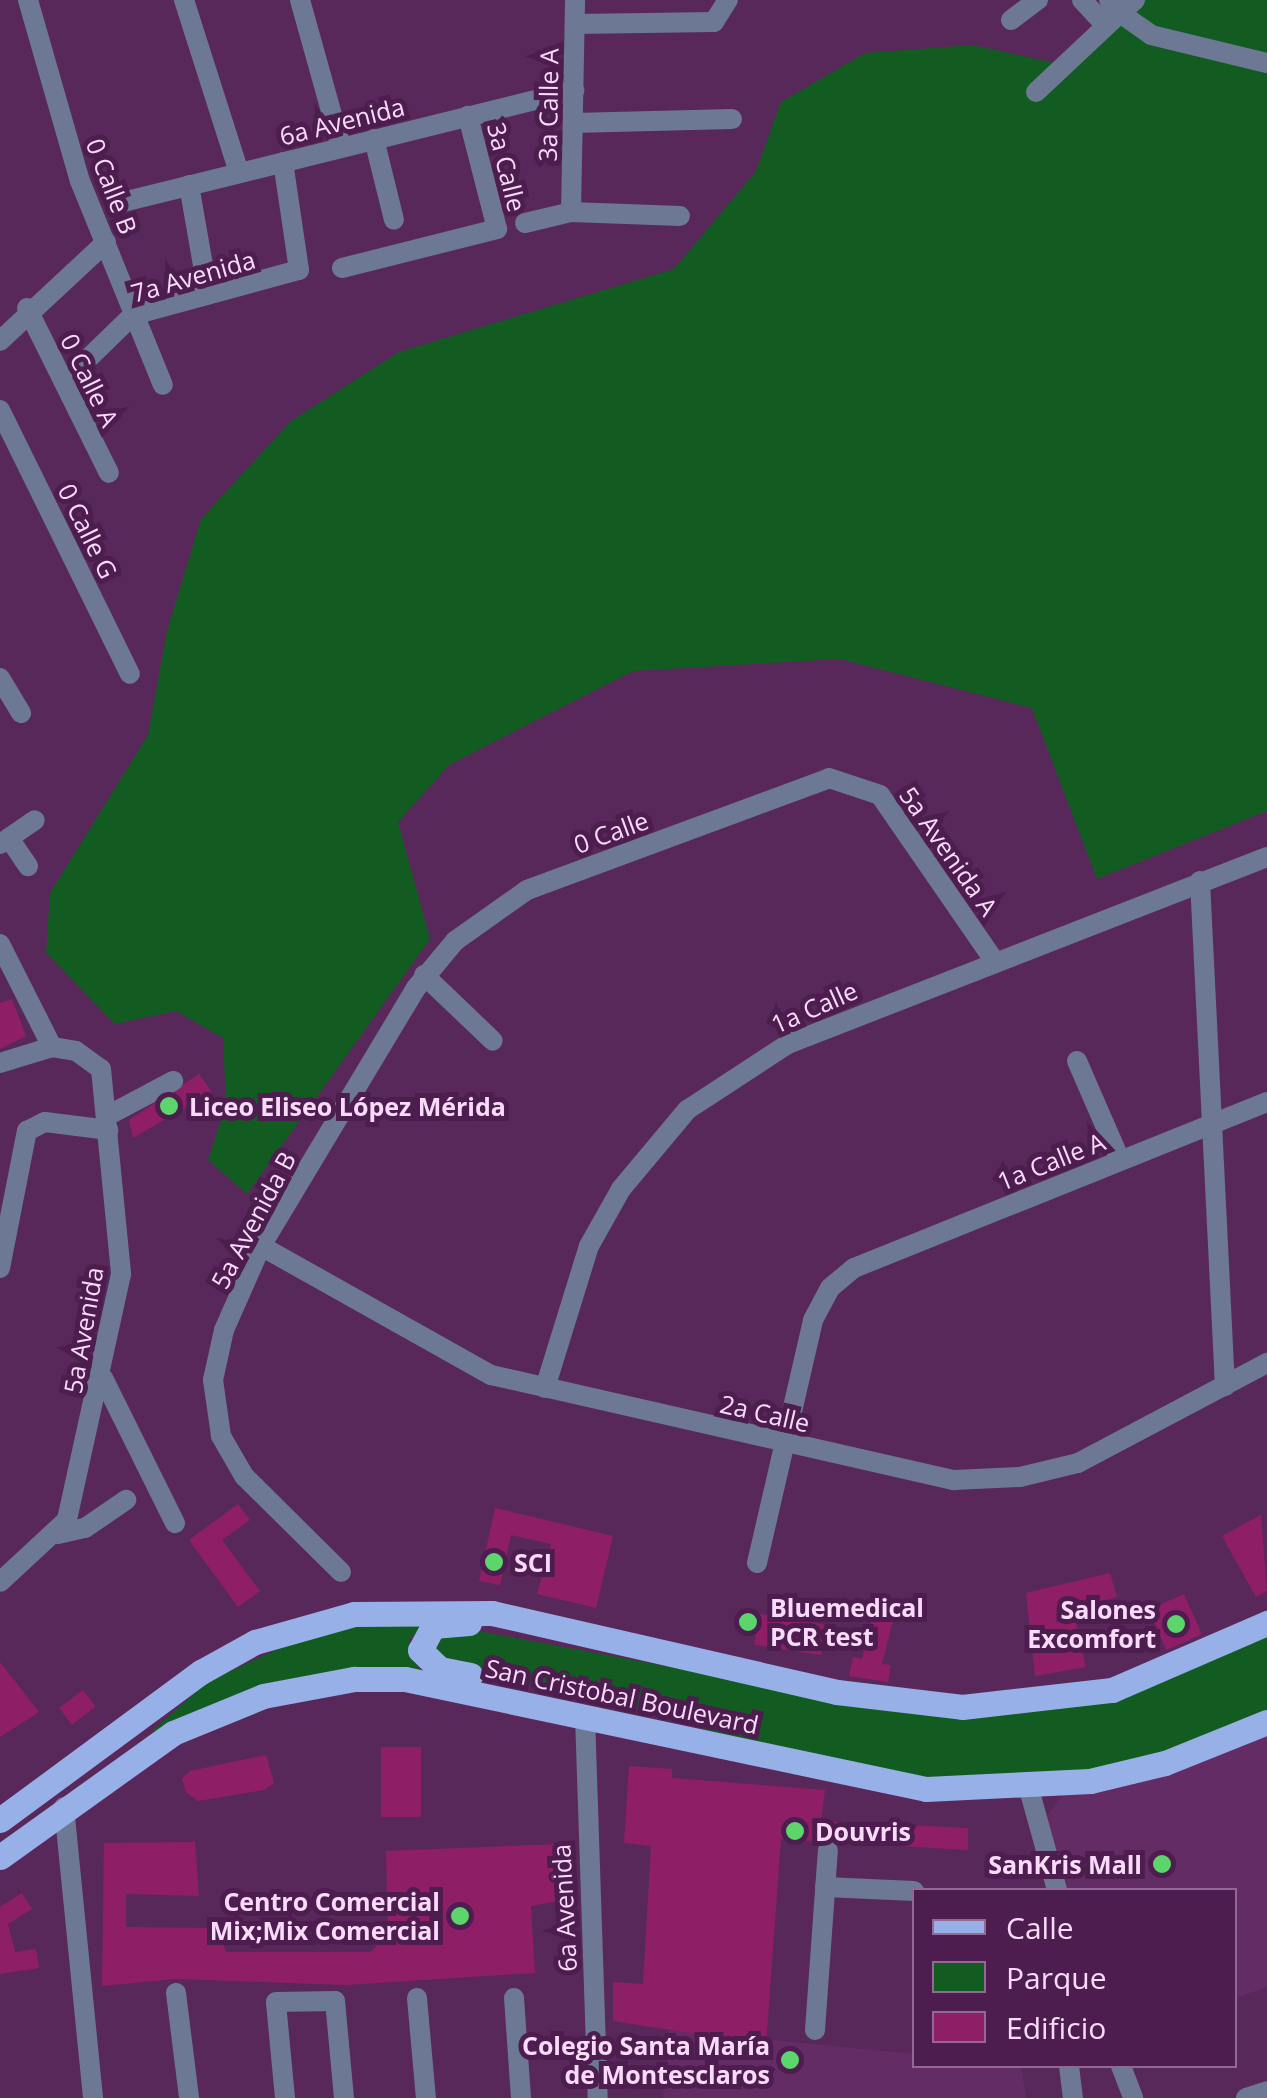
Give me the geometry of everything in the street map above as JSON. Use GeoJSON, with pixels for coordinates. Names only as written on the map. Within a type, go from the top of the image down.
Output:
{"type":"FeatureCollection","features":[{"type":"Feature","properties":{"kind":"main road","name":"San Cristobal Boulevard"},"geometry":{"type":"LineString","coordinates":[[0,1820],[158,1702],[255,1642],[381,1610],[492,1613],[730,1669],[916,1704],[1025,1705],[1152,1678],[1267,1622]]}},
{"type":"Feature","properties":{"kind":"main road"},"geometry":{"type":"LineString","coordinates":[[730,1669],[467,1622],[433,1626],[421,1640],[424,1657],[440,1668],[686,1728],[753,1755]]}},
{"type":"Feature","properties":{"kind":"main road","name":"San Cristobal Boulevard"},"geometry":{"type":"LineString","coordinates":[[0,1856],[148,1747],[213,1714],[330,1682],[405,1679],[926,1789],[1028,1790],[1165,1763],[1267,1722]]}},
{"type":"Feature","properties":{"kind":"main road"},"geometry":{"type":"LineString","coordinates":[[64,1806],[67,1786],[131,1738],[158,1702]]}},
{"type":"Feature","properties":{"kind":"street","name":"0 Calle B"},"geometry":{"type":"LineString","coordinates":[[28,0],[80,181],[163,385]]}},
{"type":"Feature","properties":{"kind":"street"},"geometry":{"type":"LineString","coordinates":[[184,0],[239,172]]}},
{"type":"Feature","properties":{"kind":"street"},"geometry":{"type":"LineString","coordinates":[[300,0],[342,147]]}},
{"type":"Feature","properties":{"kind":"street","name":"3a Calle A"},"geometry":{"type":"LineString","coordinates":[[571,212],[576,0]]}},
{"type":"Feature","properties":{"kind":"street"},"geometry":{"type":"LineString","coordinates":[[1011,20],[1038,0]]}},
{"type":"Feature","properties":{"kind":"street"},"geometry":{"type":"LineString","coordinates":[[1082,0],[1117,10],[1151,35],[1267,63]]}},
{"type":"Feature","properties":{"kind":"street"},"geometry":{"type":"LineString","coordinates":[[575,24],[714,22],[726,6]]}},
{"type":"Feature","properties":{"kind":"street"},"geometry":{"type":"LineString","coordinates":[[1036,92],[1117,10]]}},
{"type":"Feature","properties":{"kind":"street","name":"6a Avenida"},"geometry":{"type":"LineString","coordinates":[[123,202],[574,90]]}},
{"type":"Feature","properties":{"kind":"street","name":"3a Calle"},"geometry":{"type":"LineString","coordinates":[[342,268],[496,230],[468,116]]}},
{"type":"Feature","properties":{"kind":"street"},"geometry":{"type":"LineString","coordinates":[[573,123],[732,119]]}},
{"type":"Feature","properties":{"kind":"street"},"geometry":{"type":"LineString","coordinates":[[374,139],[394,220]]}},
{"type":"Feature","properties":{"kind":"street","name":"7a Avenida"},"geometry":{"type":"LineString","coordinates":[[64,382],[133,315],[299,270],[283,162]]}},
{"type":"Feature","properties":{"kind":"street"},"geometry":{"type":"LineString","coordinates":[[189,185],[208,294]]}},
{"type":"Feature","properties":{"kind":"street"},"geometry":{"type":"LineString","coordinates":[[525,223],[571,212],[680,216]]}},
{"type":"Feature","properties":{"kind":"street"},"geometry":{"type":"LineString","coordinates":[[0,341],[27,308],[106,242]]}},
{"type":"Feature","properties":{"kind":"street","name":"0 Calle A"},"geometry":{"type":"LineString","coordinates":[[27,308],[109,474]]}},
{"type":"Feature","properties":{"kind":"street","name":"0 Calle G"},"geometry":{"type":"LineString","coordinates":[[0,410],[130,674]]}},
{"type":"Feature","properties":{"kind":"street"},"geometry":{"type":"LineString","coordinates":[[0,678],[21,713]]}},
{"type":"Feature","properties":{"kind":"street","name":"0 Calle"},"geometry":{"type":"LineString","coordinates":[[420,982],[455,941],[527,890],[830,778],[855,781]]}},
{"type":"Feature","properties":{"kind":"street","name":"5a Avenida A"},"geometry":{"type":"LineString","coordinates":[[855,781],[880,794],[994,958]]}},
{"type":"Feature","properties":{"kind":"street"},"geometry":{"type":"LineString","coordinates":[[28,866],[5,841],[35,820]]}},
{"type":"Feature","properties":{"kind":"street","name":"1a Calle"},"geometry":{"type":"LineString","coordinates":[[545,1388],[589,1246],[622,1189],[688,1110],[788,1044],[994,958],[1267,857]]}},
{"type":"Feature","properties":{"kind":"street"},"geometry":{"type":"LineString","coordinates":[[1200,881],[1226,1386]]}},
{"type":"Feature","properties":{"kind":"street"},"geometry":{"type":"LineString","coordinates":[[0,944],[52,1048],[0,1063]]}},
{"type":"Feature","properties":{"kind":"street"},"geometry":{"type":"LineString","coordinates":[[420,982],[493,1041]]}},
{"type":"Feature","properties":{"kind":"street","name":"5a Avenida B"},"geometry":{"type":"LineString","coordinates":[[341,1572],[244,1476],[212,1406],[224,1330],[261,1246],[420,982]]}},
{"type":"Feature","properties":{"kind":"street","name":"5a Avenida"},"geometry":{"type":"LineString","coordinates":[[52,1048],[76,1050],[101,1069],[122,1274],[103,1378],[58,1534]]}},
{"type":"Feature","properties":{"kind":"street"},"geometry":{"type":"LineString","coordinates":[[1078,1062],[1120,1160]]}},
{"type":"Feature","properties":{"kind":"street"},"geometry":{"type":"LineString","coordinates":[[0,1268],[27,1131],[45,1122],[108,1123],[173,1081]]}},
{"type":"Feature","properties":{"kind":"street","name":"1a Calle A"},"geometry":{"type":"LineString","coordinates":[[782,1443],[813,1320],[830,1288],[854,1268],[1267,1102]]}},
{"type":"Feature","properties":{"kind":"street","name":"2a Calle"},"geometry":{"type":"LineString","coordinates":[[261,1246],[436,1350],[545,1388],[954,1480],[1020,1477],[1078,1462],[1267,1363]]}},
{"type":"Feature","properties":{"kind":"street"},"geometry":{"type":"LineString","coordinates":[[103,1378],[175,1523]]}},
{"type":"Feature","properties":{"kind":"street"},"geometry":{"type":"LineString","coordinates":[[758,1563],[782,1443]]}},
{"type":"Feature","properties":{"kind":"street"},"geometry":{"type":"LineString","coordinates":[[0,1582],[58,1534],[85,1528],[126,1500]]}},
{"type":"Feature","properties":{"kind":"street","name":"6a Avenida"},"geometry":{"type":"LineString","coordinates":[[585,1716],[598,2098]]}},
{"type":"Feature","properties":{"kind":"street"},"geometry":{"type":"LineString","coordinates":[[1028,1790],[1055,1888]]}},
{"type":"Feature","properties":{"kind":"street"},"geometry":{"type":"LineString","coordinates":[[64,1806],[92,2098]]}},
{"type":"Feature","properties":{"kind":"street"},"geometry":{"type":"LineString","coordinates":[[815,2030],[828,1850]]}},
{"type":"Feature","properties":{"kind":"street"},"geometry":{"type":"LineString","coordinates":[[826,1887],[912,1890]]}},
{"type":"Feature","properties":{"kind":"street"},"geometry":{"type":"LineString","coordinates":[[176,1993],[189,2098]]}},
{"type":"Feature","properties":{"kind":"street"},"geometry":{"type":"LineString","coordinates":[[417,1998],[426,2098]]}},
{"type":"Feature","properties":{"kind":"street"},"geometry":{"type":"LineString","coordinates":[[514,1998],[522,2098]]}},
{"type":"Feature","properties":{"kind":"street"},"geometry":{"type":"LineString","coordinates":[[285,2098],[276,2002],[336,2002],[344,2098]]}},
{"type":"Feature","properties":{"kind":"street"},"geometry":{"type":"LineString","coordinates":[[1069,2068],[1073,2098]]}},
{"type":"Feature","properties":{"kind":"street"},"geometry":{"type":"LineString","coordinates":[[1122,2068],[1133,2098]]}},
{"type":"Feature","properties":{"kind":"street"},"geometry":{"type":"LineString","coordinates":[[1246,2098],[1267,2091]]}},
{"type":"Feature","properties":{"kind":"shaded area","name":"SanKris Mall"},"geometry":{"type":"Polygon","coordinates":[[[1267,1727],[1267,1987],[1237,1997],[1237,1888],[1066,1888],[1043,1822],[1064,1793],[1267,1727]]]}},
{"type":"Feature","properties":{"kind":"shaded area","name":"Colegio Santa María de Montesclaros"},"geometry":{"type":"Polygon","coordinates":[[[669,2030],[912,2054],[912,2068],[1021,2068],[1026,2098],[663,2098],[669,2030]]]}},
{"type":"Feature","properties":{"kind":"green space"},"geometry":{"type":"Polygon","coordinates":[[[1126,0],[1267,0],[1267,811],[1097,879],[1032,708],[840,659],[633,671],[449,765],[398,822],[430,939],[247,1194],[208,1160],[226,1105],[223,1038],[176,1011],[115,1024],[46,953],[50,893],[148,735],[167,631],[201,519],[291,421],[399,352],[674,269],[756,171],[781,102],[865,53],[972,45],[1060,64],[1126,0]]]}},
{"type":"Feature","properties":{"kind":"green space"},"geometry":{"type":"Polygon","coordinates":[[[434,1615],[409,1640],[410,1656],[426,1676],[151,1732],[207,1682],[319,1630],[434,1615]]]}},
{"type":"Feature","properties":{"kind":"green space"},"geometry":{"type":"Polygon","coordinates":[[[468,1629],[851,1701],[1099,1700],[1166,1681],[1267,1634],[1267,1713],[1158,1758],[1027,1783],[933,1782],[758,1750],[687,1722],[434,1659],[430,1640],[468,1629]]]}},
{"type":"Feature","properties":{"kind":"building"},"geometry":{"type":"Polygon","coordinates":[[[12,999],[26,1036],[0,1049],[0,1003],[12,999]]]}},
{"type":"Feature","properties":{"kind":"building","name":"Liceo Eliseo López Mérida"},"geometry":{"type":"Polygon","coordinates":[[[199,1074],[212,1092],[133,1138],[129,1120],[199,1074]]]}},
{"type":"Feature","properties":{"kind":"building"},"geometry":{"type":"Polygon","coordinates":[[[238,1504],[250,1520],[222,1540],[260,1591],[238,1607],[189,1540],[238,1504]]]}},
{"type":"Feature","properties":{"kind":"building"},"geometry":{"type":"Polygon","coordinates":[[[495,1508],[613,1536],[596,1608],[537,1594],[551,1544],[511,1535],[500,1585],[479,1581],[495,1508]]]}},
{"type":"Feature","properties":{"kind":"building"},"geometry":{"type":"Polygon","coordinates":[[[1261,1515],[1267,1591],[1256,1597],[1222,1536],[1261,1515]]]}},
{"type":"Feature","properties":{"kind":"building"},"geometry":{"type":"Polygon","coordinates":[[[1110,1573],[1117,1597],[1073,1609],[1086,1667],[1035,1676],[1026,1593],[1110,1573]]]}},
{"type":"Feature","properties":{"kind":"building","name":"Salones Excomfort"},"geometry":{"type":"Polygon","coordinates":[[[1184,1594],[1202,1634],[1166,1650],[1148,1610],[1184,1594]]]}},
{"type":"Feature","properties":{"kind":"building"},"geometry":{"type":"Polygon","coordinates":[[[759,1614],[826,1625],[821,1655],[754,1645],[759,1614]]]}},
{"type":"Feature","properties":{"kind":"building"},"geometry":{"type":"Polygon","coordinates":[[[873,1615],[893,1620],[882,1664],[891,1665],[888,1682],[849,1676],[853,1657],[862,1659],[873,1615]]]}},
{"type":"Feature","properties":{"kind":"building"},"geometry":{"type":"Polygon","coordinates":[[[0,1662],[39,1712],[0,1737],[0,1662]]]}},
{"type":"Feature","properties":{"kind":"building"},"geometry":{"type":"Polygon","coordinates":[[[83,1690],[96,1707],[72,1725],[59,1708],[83,1690]]]}},
{"type":"Feature","properties":{"kind":"building"},"geometry":{"type":"Polygon","coordinates":[[[381,1747],[421,1747],[421,1817],[381,1817],[381,1747]]]}},
{"type":"Feature","properties":{"kind":"building"},"geometry":{"type":"Polygon","coordinates":[[[266,1755],[274,1783],[264,1790],[198,1801],[186,1792],[182,1778],[190,1771],[266,1755]]]}},
{"type":"Feature","properties":{"kind":"building"},"geometry":{"type":"Polygon","coordinates":[[[629,1766],[672,1769],[672,1778],[825,1790],[821,1821],[968,1828],[968,1850],[781,1839],[766,2045],[613,2021],[613,1982],[643,1984],[651,1846],[624,1843],[629,1766]]]}},
{"type":"Feature","properties":{"kind":"building","name":"Centro Comercial Mix;Mix Comercial"},"geometry":{"type":"Polygon","coordinates":[[[195,1842],[199,1896],[126,1894],[126,1927],[217,1928],[226,1952],[371,1952],[388,1933],[386,1851],[560,1844],[564,1900],[531,1906],[535,1973],[346,1985],[175,1979],[102,1986],[104,1843],[195,1842]]]}},
{"type":"Feature","properties":{"kind":"building"},"geometry":{"type":"Polygon","coordinates":[[[22,1893],[32,1909],[8,1924],[15,1952],[36,1949],[39,1968],[0,1974],[0,1907],[22,1893]]]}},
{"type":"Feature","properties":{"kind":"place","name":"Liceo Eliseo López Mérida"},"geometry":{"type":"Point","coordinates":[169,1106]}},
{"type":"Feature","properties":{"kind":"place","name":"SCI"},"geometry":{"type":"Point","coordinates":[494,1562]}},
{"type":"Feature","properties":{"kind":"place","name":"Bluemedical PCR test"},"geometry":{"type":"Point","coordinates":[748,1622]}},
{"type":"Feature","properties":{"kind":"place","name":"Salones Excomfort"},"geometry":{"type":"Point","coordinates":[1176,1624]}},
{"type":"Feature","properties":{"kind":"place","name":"Douvris"},"geometry":{"type":"Point","coordinates":[795,1831]}},
{"type":"Feature","properties":{"kind":"place","name":"SanKris Mall"},"geometry":{"type":"Point","coordinates":[1162,1864]}},
{"type":"Feature","properties":{"kind":"place","name":"Centro Comercial Mix;Mix Comercial"},"geometry":{"type":"Point","coordinates":[460,1916]}},
{"type":"Feature","properties":{"kind":"place","name":"Colegio Santa María de Montesclaros"},"geometry":{"type":"Point","coordinates":[790,2060]}}]}
